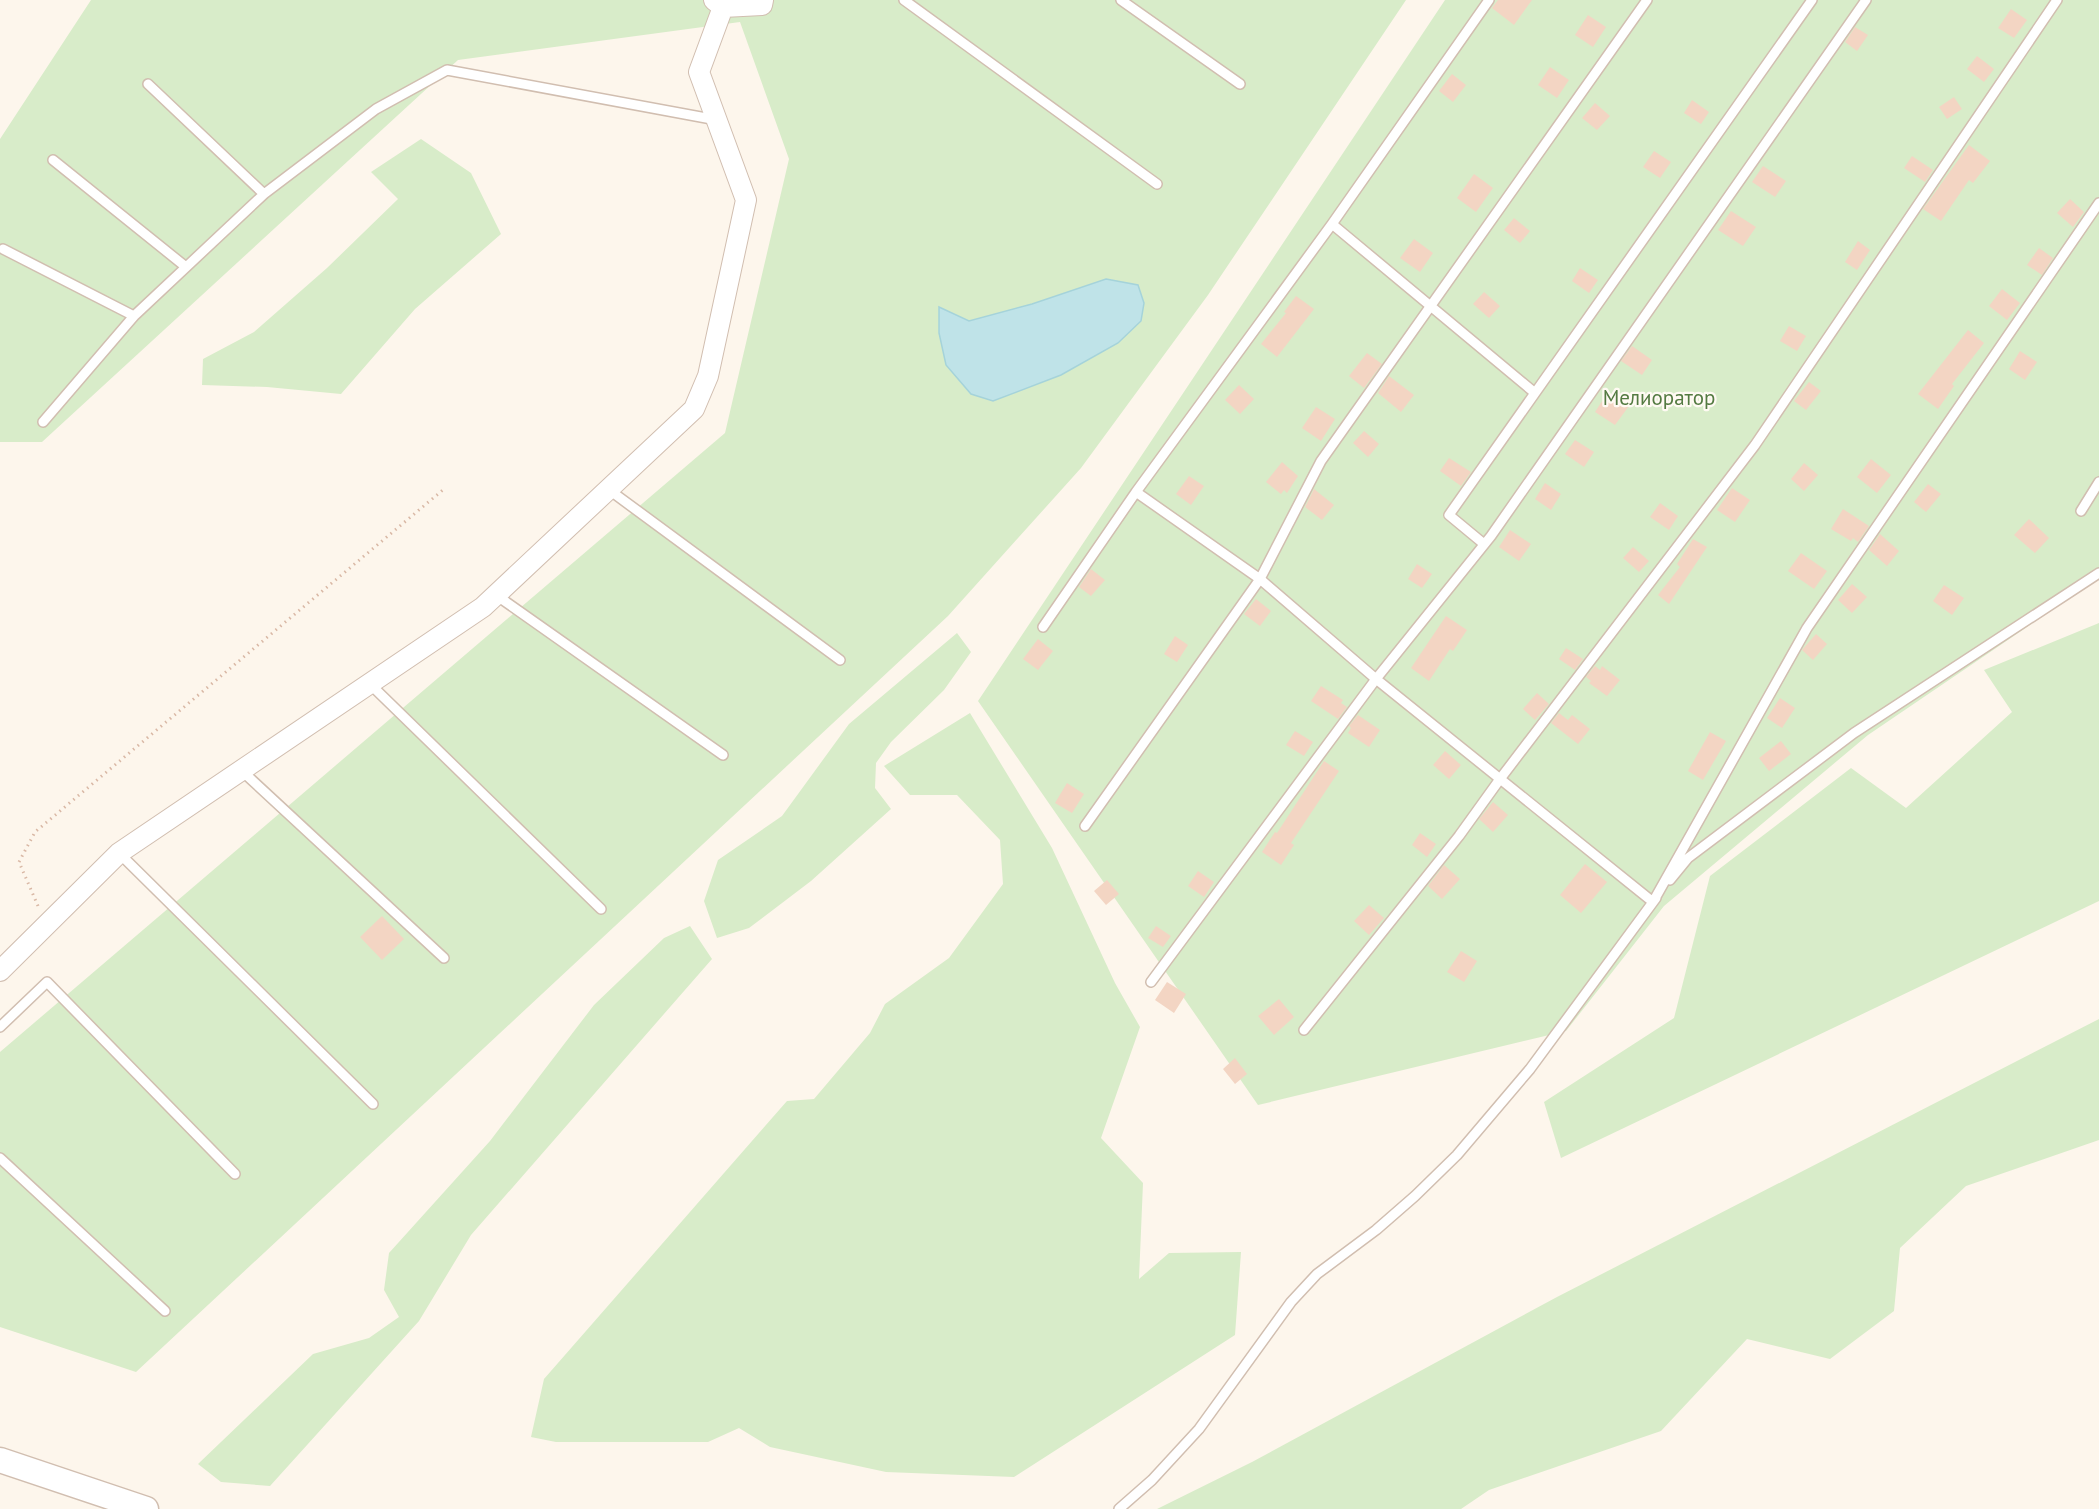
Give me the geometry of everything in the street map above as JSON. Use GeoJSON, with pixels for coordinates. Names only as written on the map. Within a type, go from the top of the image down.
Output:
{"type":"FeatureCollection","features":[{"type":"Feature","properties":{"kind":"street"},"geometry":{"type":"LineString","coordinates":[[0,971],[119,853],[483,608],[694,409],[708,376],[746,200],[699,72],[720,2],[762,5],[763,0]]}},
{"type":"Feature","properties":{"kind":"street"},"geometry":{"type":"LineString","coordinates":[[0,1460],[146,1509]]}},
{"type":"Feature","properties":{"kind":"lane"},"geometry":{"type":"LineString","coordinates":[[904,0],[1157,184]]}},
{"type":"Feature","properties":{"kind":"lane"},"geometry":{"type":"LineString","coordinates":[[1121,0],[1240,84]]}},
{"type":"Feature","properties":{"kind":"lane"},"geometry":{"type":"LineString","coordinates":[[1043,627],[1136,492],[1332,224],[1489,0]]}},
{"type":"Feature","properties":{"kind":"lane"},"geometry":{"type":"LineString","coordinates":[[1085,826],[1260,579],[1321,461],[1647,0]]}},
{"type":"Feature","properties":{"kind":"lane"},"geometry":{"type":"LineString","coordinates":[[1484,544],[1449,516],[1812,0]]}},
{"type":"Feature","properties":{"kind":"lane"},"geometry":{"type":"LineString","coordinates":[[1151,982],[1376,680],[1484,544],[1866,0]]}},
{"type":"Feature","properties":{"kind":"lane"},"geometry":{"type":"LineString","coordinates":[[1304,1030],[1459,836],[1500,778],[1755,445],[2057,0]]}},
{"type":"Feature","properties":{"kind":"lane"},"geometry":{"type":"LineString","coordinates":[[43,422],[134,316],[264,194],[376,109],[447,70],[717,120]]}},
{"type":"Feature","properties":{"kind":"lane"},"geometry":{"type":"LineString","coordinates":[[148,84],[264,194]]}},
{"type":"Feature","properties":{"kind":"lane"},"geometry":{"type":"LineString","coordinates":[[53,160],[186,267]]}},
{"type":"Feature","properties":{"kind":"lane"},"geometry":{"type":"LineString","coordinates":[[1653,902],[1807,628],[2099,203]]}},
{"type":"Feature","properties":{"kind":"lane"},"geometry":{"type":"LineString","coordinates":[[1332,224],[1535,393]]}},
{"type":"Feature","properties":{"kind":"lane"},"geometry":{"type":"LineString","coordinates":[[3,249],[134,316]]}},
{"type":"Feature","properties":{"kind":"lane"},"geometry":{"type":"LineString","coordinates":[[2081,511],[2099,482]]}},
{"type":"Feature","properties":{"kind":"lane"},"geometry":{"type":"LineString","coordinates":[[608,489],[840,660]]}},
{"type":"Feature","properties":{"kind":"lane"},"geometry":{"type":"LineString","coordinates":[[1136,492],[1260,579],[1376,680],[1653,902]]}},
{"type":"Feature","properties":{"kind":"lane"},"geometry":{"type":"LineString","coordinates":[[1119,1509],[1152,1480],[1199,1429],[1291,1302],[1317,1274],[1376,1230],[1457,1155],[1530,1069],[1688,858],[1854,733],[2099,573]]}},
{"type":"Feature","properties":{"kind":"lane"},"geometry":{"type":"LineString","coordinates":[[496,595],[723,755]]}},
{"type":"Feature","properties":{"kind":"lane"},"geometry":{"type":"LineString","coordinates":[[370,684],[601,909]]}},
{"type":"Feature","properties":{"kind":"lane"},"geometry":{"type":"LineString","coordinates":[[242,770],[444,958]]}},
{"type":"Feature","properties":{"kind":"lane"},"geometry":{"type":"LineString","coordinates":[[119,853],[373,1104]]}},
{"type":"Feature","properties":{"kind":"lane"},"geometry":{"type":"LineString","coordinates":[[0,1027],[47,982],[235,1174]]}},
{"type":"Feature","properties":{"kind":"lane"},"geometry":{"type":"LineString","coordinates":[[0,1158],[165,1311]]}},
{"type":"Feature","properties":{"kind":"path"},"geometry":{"type":"LineString","coordinates":[[46,926],[19,862],[35,832],[444,489]]}},
{"type":"Feature","properties":{"kind":"green space"},"geometry":{"type":"Polygon","coordinates":[[[91,0],[1406,0],[1208,295],[1081,468],[948,616],[136,1372],[0,1327],[0,1052],[725,433],[789,159],[740,22],[458,60],[42,442],[0,442],[0,139],[91,0]]]}},
{"type":"Feature","properties":{"kind":"green space","name":"Мелиоратор"},"geometry":{"type":"Polygon","coordinates":[[[1445,0],[2099,0],[2099,578],[1868,735],[1664,906],[1566,1031],[1258,1105],[978,701],[1445,0]]]}},
{"type":"Feature","properties":{"kind":"green space"},"geometry":{"type":"Polygon","coordinates":[[[421,139],[471,173],[501,234],[415,309],[341,394],[267,387],[202,385],[203,359],[254,332],[327,268],[398,199],[371,172],[421,139]]]}},
{"type":"Feature","properties":{"kind":"green space"},"geometry":{"type":"Polygon","coordinates":[[[2099,623],[2099,901],[1561,1158],[1544,1102],[1674,1018],[1710,876],[1851,768],[1906,808],[2012,712],[1984,670],[2099,623]]]}},
{"type":"Feature","properties":{"kind":"green space"},"geometry":{"type":"Polygon","coordinates":[[[957,633],[971,652],[944,690],[891,742],[876,763],[875,788],[891,809],[811,881],[749,928],[717,938],[704,901],[718,860],[782,816],[849,724],[957,633]]]}},
{"type":"Feature","properties":{"kind":"green space"},"geometry":{"type":"Polygon","coordinates":[[[970,713],[1052,848],[1115,983],[1140,1027],[1101,1138],[1143,1183],[1139,1279],[1169,1253],[1241,1252],[1235,1335],[1014,1477],[886,1472],[770,1447],[739,1428],[708,1442],[556,1442],[531,1437],[544,1379],[787,1101],[814,1099],[870,1033],[885,1004],[949,958],[1003,884],[1000,840],[957,795],[910,795],[884,766],[970,713]]]}},
{"type":"Feature","properties":{"kind":"green space"},"geometry":{"type":"Polygon","coordinates":[[[690,926],[712,959],[471,1235],[419,1321],[270,1486],[221,1482],[198,1464],[313,1354],[369,1338],[399,1317],[384,1290],[389,1253],[490,1141],[594,1005],[664,938],[690,926]]]}},
{"type":"Feature","properties":{"kind":"green space"},"geometry":{"type":"Polygon","coordinates":[[[2099,1019],[2099,1140],[1966,1186],[1900,1248],[1894,1311],[1830,1359],[1747,1339],[1661,1431],[1489,1490],[1461,1509],[1157,1509],[1252,1462],[1557,1297],[2099,1019]]]}},
{"type":"Feature","properties":{"kind":"water"},"geometry":{"type":"Polygon","coordinates":[[[1106,279],[1138,285],[1144,303],[1141,321],[1118,343],[1061,375],[993,401],[971,394],[946,365],[939,333],[939,307],[969,321],[1032,304],[1106,279]]]}},
{"type":"Feature","properties":{"kind":"building"},"geometry":{"type":"Polygon","coordinates":[[[1498,0],[1532,0],[1514,25],[1492,8],[1498,0]]]}},
{"type":"Feature","properties":{"kind":"building"},"geometry":{"type":"Polygon","coordinates":[[[2011,9],[2027,20],[2014,38],[1998,28],[2011,9]]]}},
{"type":"Feature","properties":{"kind":"building"},"geometry":{"type":"Polygon","coordinates":[[[1588,15],[1606,27],[1593,47],[1575,35],[1588,15]]]}},
{"type":"Feature","properties":{"kind":"building"},"geometry":{"type":"Polygon","coordinates":[[[1855,27],[1868,35],[1857,51],[1845,42],[1855,27]]]}},
{"type":"Feature","properties":{"kind":"building"},"geometry":{"type":"Polygon","coordinates":[[[1977,56],[1994,69],[1984,82],[1967,69],[1977,56]]]}},
{"type":"Feature","properties":{"kind":"building"},"geometry":{"type":"Polygon","coordinates":[[[1550,67],[1569,80],[1557,98],[1538,85],[1550,67]]]}},
{"type":"Feature","properties":{"kind":"building"},"geometry":{"type":"Polygon","coordinates":[[[1452,74],[1466,85],[1453,102],[1439,91],[1452,74]]]}},
{"type":"Feature","properties":{"kind":"building"},"geometry":{"type":"Polygon","coordinates":[[[1954,97],[1962,109],[1947,119],[1939,107],[1954,97]]]}},
{"type":"Feature","properties":{"kind":"building"},"geometry":{"type":"Polygon","coordinates":[[[1692,100],[1709,112],[1701,124],[1684,113],[1692,100]]]}},
{"type":"Feature","properties":{"kind":"building"},"geometry":{"type":"Polygon","coordinates":[[[1595,103],[1610,116],[1597,130],[1582,118],[1595,103]]]}},
{"type":"Feature","properties":{"kind":"building"},"geometry":{"type":"Polygon","coordinates":[[[1969,145],[1990,161],[1973,183],[1969,180],[1941,221],[1923,209],[1969,145]]]}},
{"type":"Feature","properties":{"kind":"building"},"geometry":{"type":"Polygon","coordinates":[[[1654,151],[1671,162],[1660,178],[1643,167],[1654,151]]]}},
{"type":"Feature","properties":{"kind":"building"},"geometry":{"type":"Polygon","coordinates":[[[1912,156],[1933,170],[1925,182],[1904,168],[1912,156]]]}},
{"type":"Feature","properties":{"kind":"building"},"geometry":{"type":"Polygon","coordinates":[[[1763,166],[1786,181],[1775,197],[1752,182],[1763,166]]]}},
{"type":"Feature","properties":{"kind":"building"},"geometry":{"type":"Polygon","coordinates":[[[1474,174],[1493,188],[1476,212],[1457,198],[1474,174]]]}},
{"type":"Feature","properties":{"kind":"building"},"geometry":{"type":"Polygon","coordinates":[[[2070,199],[2084,212],[2073,227],[2057,213],[2070,199]]]}},
{"type":"Feature","properties":{"kind":"building"},"geometry":{"type":"Polygon","coordinates":[[[1731,211],[1756,227],[1743,246],[1718,230],[1731,211]]]}},
{"type":"Feature","properties":{"kind":"building"},"geometry":{"type":"Polygon","coordinates":[[[1514,218],[1530,231],[1520,243],[1504,230],[1514,218]]]}},
{"type":"Feature","properties":{"kind":"building"},"geometry":{"type":"Polygon","coordinates":[[[1414,239],[1433,253],[1420,272],[1400,258],[1414,239]]]}},
{"type":"Feature","properties":{"kind":"building"},"geometry":{"type":"Polygon","coordinates":[[[1858,241],[1870,250],[1857,270],[1845,262],[1858,241]]]}},
{"type":"Feature","properties":{"kind":"building"},"geometry":{"type":"Polygon","coordinates":[[[2039,248],[2053,258],[2042,275],[2027,265],[2039,248]]]}},
{"type":"Feature","properties":{"kind":"building"},"geometry":{"type":"Polygon","coordinates":[[[1580,268],[1598,280],[1589,293],[1572,281],[1580,268]]]}},
{"type":"Feature","properties":{"kind":"building"},"geometry":{"type":"Polygon","coordinates":[[[2002,289],[2020,303],[2007,320],[1989,306],[2002,289]]]}},
{"type":"Feature","properties":{"kind":"building"},"geometry":{"type":"Polygon","coordinates":[[[1484,292],[1500,306],[1489,318],[1473,304],[1484,292]]]}},
{"type":"Feature","properties":{"kind":"building"},"geometry":{"type":"Polygon","coordinates":[[[1296,296],[1314,309],[1277,357],[1261,344],[1286,313],[1284,312],[1296,296]]]}},
{"type":"Feature","properties":{"kind":"building"},"geometry":{"type":"Polygon","coordinates":[[[1789,326],[1806,336],[1797,351],[1780,341],[1789,326]]]}},
{"type":"Feature","properties":{"kind":"building"},"geometry":{"type":"Polygon","coordinates":[[[1968,330],[1984,343],[1952,384],[1954,386],[1938,409],[1918,394],[1968,330]]]}},
{"type":"Feature","properties":{"kind":"building"},"geometry":{"type":"Polygon","coordinates":[[[1632,346],[1652,360],[1642,375],[1621,361],[1632,346]]]}},
{"type":"Feature","properties":{"kind":"building"},"geometry":{"type":"Polygon","coordinates":[[[2020,351],[2037,362],[2025,380],[2009,369],[2020,351]]]}},
{"type":"Feature","properties":{"kind":"building"},"geometry":{"type":"Polygon","coordinates":[[[1367,353],[1382,364],[1364,388],[1349,376],[1367,353]]]}},
{"type":"Feature","properties":{"kind":"building"},"geometry":{"type":"Polygon","coordinates":[[[1389,376],[1414,395],[1401,412],[1378,393],[1389,376]]]}},
{"type":"Feature","properties":{"kind":"building"},"geometry":{"type":"Polygon","coordinates":[[[1809,382],[1821,391],[1806,410],[1794,401],[1809,382]]]}},
{"type":"Feature","properties":{"kind":"building"},"geometry":{"type":"Polygon","coordinates":[[[1239,385],[1254,399],[1240,414],[1225,400],[1239,385]]]}},
{"type":"Feature","properties":{"kind":"building"},"geometry":{"type":"Polygon","coordinates":[[[1608,392],[1629,406],[1615,425],[1595,412],[1608,392]]]}},
{"type":"Feature","properties":{"kind":"building"},"geometry":{"type":"Polygon","coordinates":[[[1316,407],[1335,419],[1321,441],[1302,428],[1316,407]]]}},
{"type":"Feature","properties":{"kind":"building"},"geometry":{"type":"Polygon","coordinates":[[[1364,431],[1379,444],[1368,457],[1353,443],[1364,431]]]}},
{"type":"Feature","properties":{"kind":"building"},"geometry":{"type":"Polygon","coordinates":[[[1575,440],[1594,452],[1584,467],[1565,454],[1575,440]]]}},
{"type":"Feature","properties":{"kind":"building"},"geometry":{"type":"Polygon","coordinates":[[[1449,458],[1471,472],[1461,486],[1440,471],[1449,458]]]}},
{"type":"Feature","properties":{"kind":"building"},"geometry":{"type":"Polygon","coordinates":[[[1871,459],[1891,475],[1877,493],[1857,477],[1871,459]]]}},
{"type":"Feature","properties":{"kind":"building"},"geometry":{"type":"Polygon","coordinates":[[[1282,462],[1298,476],[1287,493],[1284,490],[1281,494],[1266,482],[1282,462]]]}},
{"type":"Feature","properties":{"kind":"building"},"geometry":{"type":"Polygon","coordinates":[[[1804,463],[1818,475],[1804,491],[1791,479],[1804,463]]]}},
{"type":"Feature","properties":{"kind":"building"},"geometry":{"type":"Polygon","coordinates":[[[1189,476],[1204,486],[1191,505],[1176,494],[1189,476]]]}},
{"type":"Feature","properties":{"kind":"building"},"geometry":{"type":"Polygon","coordinates":[[[1545,483],[1561,494],[1551,510],[1535,499],[1545,483]]]}},
{"type":"Feature","properties":{"kind":"building"},"geometry":{"type":"Polygon","coordinates":[[[1928,484],[1941,494],[1926,512],[1914,502],[1928,484]]]}},
{"type":"Feature","properties":{"kind":"building"},"geometry":{"type":"Polygon","coordinates":[[[1732,488],[1750,500],[1735,522],[1717,510],[1732,488]]]}},
{"type":"Feature","properties":{"kind":"building"},"geometry":{"type":"Polygon","coordinates":[[[1314,489],[1334,505],[1322,520],[1305,507],[1314,489]]]}},
{"type":"Feature","properties":{"kind":"building"},"geometry":{"type":"Polygon","coordinates":[[[1660,503],[1678,516],[1669,530],[1650,517],[1660,503]]]}},
{"type":"Feature","properties":{"kind":"building"},"geometry":{"type":"Polygon","coordinates":[[[1843,509],[1869,526],[1858,542],[1853,538],[1851,541],[1831,529],[1843,509]]]}},
{"type":"Feature","properties":{"kind":"building"},"geometry":{"type":"Polygon","coordinates":[[[2029,519],[2049,538],[2035,553],[2014,535],[2029,519]]]}},
{"type":"Feature","properties":{"kind":"building"},"geometry":{"type":"Polygon","coordinates":[[[1510,530],[1531,544],[1519,561],[1499,547],[1510,530]]]}},
{"type":"Feature","properties":{"kind":"building"},"geometry":{"type":"Polygon","coordinates":[[[1880,534],[1899,551],[1887,566],[1869,550],[1880,534]]]}},
{"type":"Feature","properties":{"kind":"building"},"geometry":{"type":"Polygon","coordinates":[[[1693,539],[1707,547],[1669,604],[1658,595],[1680,567],[1677,564],[1693,539]]]}},
{"type":"Feature","properties":{"kind":"building"},"geometry":{"type":"Polygon","coordinates":[[[1633,547],[1649,561],[1639,572],[1623,558],[1633,547]]]}},
{"type":"Feature","properties":{"kind":"building"},"geometry":{"type":"Polygon","coordinates":[[[1801,553],[1827,571],[1814,589],[1788,571],[1801,553]]]}},
{"type":"Feature","properties":{"kind":"building"},"geometry":{"type":"Polygon","coordinates":[[[1417,564],[1432,574],[1422,588],[1408,579],[1417,564]]]}},
{"type":"Feature","properties":{"kind":"building"},"geometry":{"type":"Polygon","coordinates":[[[1091,569],[1105,580],[1091,596],[1079,587],[1091,569]]]}},
{"type":"Feature","properties":{"kind":"building"},"geometry":{"type":"Polygon","coordinates":[[[1852,584],[1867,597],[1852,613],[1838,600],[1852,584]]]}},
{"type":"Feature","properties":{"kind":"building"},"geometry":{"type":"Polygon","coordinates":[[[1944,585],[1964,598],[1952,615],[1933,601],[1944,585]]]}},
{"type":"Feature","properties":{"kind":"building"},"geometry":{"type":"Polygon","coordinates":[[[1256,599],[1271,611],[1260,626],[1244,614],[1256,599]]]}},
{"type":"Feature","properties":{"kind":"building"},"geometry":{"type":"Polygon","coordinates":[[[1446,616],[1467,630],[1453,651],[1450,649],[1429,681],[1411,668],[1446,616]]]}},
{"type":"Feature","properties":{"kind":"building"},"geometry":{"type":"Polygon","coordinates":[[[1816,634],[1827,644],[1813,660],[1802,650],[1816,634]]]}},
{"type":"Feature","properties":{"kind":"building"},"geometry":{"type":"Polygon","coordinates":[[[1175,636],[1188,645],[1177,662],[1164,654],[1175,636]]]}},
{"type":"Feature","properties":{"kind":"building"},"geometry":{"type":"Polygon","coordinates":[[[1038,639],[1053,651],[1038,670],[1023,659],[1038,639]]]}},
{"type":"Feature","properties":{"kind":"building"},"geometry":{"type":"Polygon","coordinates":[[[1566,648],[1583,659],[1575,670],[1559,659],[1566,648]]]}},
{"type":"Feature","properties":{"kind":"building"},"geometry":{"type":"Polygon","coordinates":[[[1595,666],[1600,670],[1602,666],[1620,680],[1607,696],[1589,683],[1591,681],[1586,677],[1595,666]]]}},
{"type":"Feature","properties":{"kind":"building"},"geometry":{"type":"Polygon","coordinates":[[[1321,686],[1343,700],[1341,703],[1347,707],[1338,719],[1311,701],[1321,686]]]}},
{"type":"Feature","properties":{"kind":"building"},"geometry":{"type":"Polygon","coordinates":[[[1537,693],[1549,704],[1535,720],[1523,709],[1537,693]]]}},
{"type":"Feature","properties":{"kind":"building"},"geometry":{"type":"Polygon","coordinates":[[[1780,698],[1795,708],[1782,728],[1767,718],[1780,698]]]}},
{"type":"Feature","properties":{"kind":"building"},"geometry":{"type":"Polygon","coordinates":[[[1559,713],[1568,720],[1572,715],[1590,729],[1578,744],[1551,723],[1559,713]]]}},
{"type":"Feature","properties":{"kind":"building"},"geometry":{"type":"Polygon","coordinates":[[[1358,715],[1380,730],[1369,747],[1348,733],[1351,728],[1349,726],[1358,715]]]}},
{"type":"Feature","properties":{"kind":"building"},"geometry":{"type":"Polygon","coordinates":[[[1295,731],[1313,742],[1304,756],[1286,745],[1295,731]]]}},
{"type":"Feature","properties":{"kind":"building"},"geometry":{"type":"Polygon","coordinates":[[[1710,732],[1726,741],[1703,780],[1688,771],[1710,732]]]}},
{"type":"Feature","properties":{"kind":"building"},"geometry":{"type":"Polygon","coordinates":[[[1781,741],[1791,754],[1769,771],[1759,758],[1781,741]]]}},
{"type":"Feature","properties":{"kind":"building"},"geometry":{"type":"Polygon","coordinates":[[[1445,751],[1461,765],[1449,779],[1433,765],[1445,751]]]}},
{"type":"Feature","properties":{"kind":"building"},"geometry":{"type":"Polygon","coordinates":[[[1324,761],[1339,771],[1291,843],[1294,845],[1281,865],[1262,852],[1324,761]]]}},
{"type":"Feature","properties":{"kind":"building"},"geometry":{"type":"Polygon","coordinates":[[[1067,783],[1084,794],[1072,813],[1055,803],[1067,783]]]}},
{"type":"Feature","properties":{"kind":"building"},"geometry":{"type":"Polygon","coordinates":[[[1493,802],[1508,815],[1493,832],[1479,819],[1493,802]]]}},
{"type":"Feature","properties":{"kind":"building"},"geometry":{"type":"Polygon","coordinates":[[[1420,833],[1436,844],[1427,857],[1412,845],[1420,833]]]}},
{"type":"Feature","properties":{"kind":"building"},"geometry":{"type":"Polygon","coordinates":[[[1585,864],[1607,882],[1581,913],[1560,895],[1585,864]]]}},
{"type":"Feature","properties":{"kind":"building"},"geometry":{"type":"Polygon","coordinates":[[[1444,865],[1460,879],[1442,899],[1428,886],[1444,865]]]}},
{"type":"Feature","properties":{"kind":"building"},"geometry":{"type":"Polygon","coordinates":[[[1198,871],[1214,882],[1204,897],[1188,886],[1198,871]]]}},
{"type":"Feature","properties":{"kind":"building"},"geometry":{"type":"Polygon","coordinates":[[[1107,880],[1119,894],[1106,905],[1094,891],[1107,880]]]}},
{"type":"Feature","properties":{"kind":"building"},"geometry":{"type":"Polygon","coordinates":[[[1369,905],[1384,918],[1369,935],[1354,921],[1369,905]]]}},
{"type":"Feature","properties":{"kind":"building"},"geometry":{"type":"Polygon","coordinates":[[[382,916],[404,939],[382,960],[360,937],[382,916]]]}},
{"type":"Feature","properties":{"kind":"building"},"geometry":{"type":"Polygon","coordinates":[[[1156,926],[1171,936],[1163,947],[1148,938],[1156,926]]]}},
{"type":"Feature","properties":{"kind":"building"},"geometry":{"type":"Polygon","coordinates":[[[1461,951],[1477,961],[1464,982],[1447,972],[1461,951]]]}},
{"type":"Feature","properties":{"kind":"building"},"geometry":{"type":"Polygon","coordinates":[[[1167,982],[1186,994],[1174,1013],[1155,1000],[1167,982]]]}},
{"type":"Feature","properties":{"kind":"building"},"geometry":{"type":"Polygon","coordinates":[[[1279,999],[1294,1017],[1274,1035],[1258,1016],[1279,999]]]}},
{"type":"Feature","properties":{"kind":"building"},"geometry":{"type":"Polygon","coordinates":[[[1235,1058],[1247,1074],[1235,1084],[1223,1069],[1235,1058]]]}}]}
